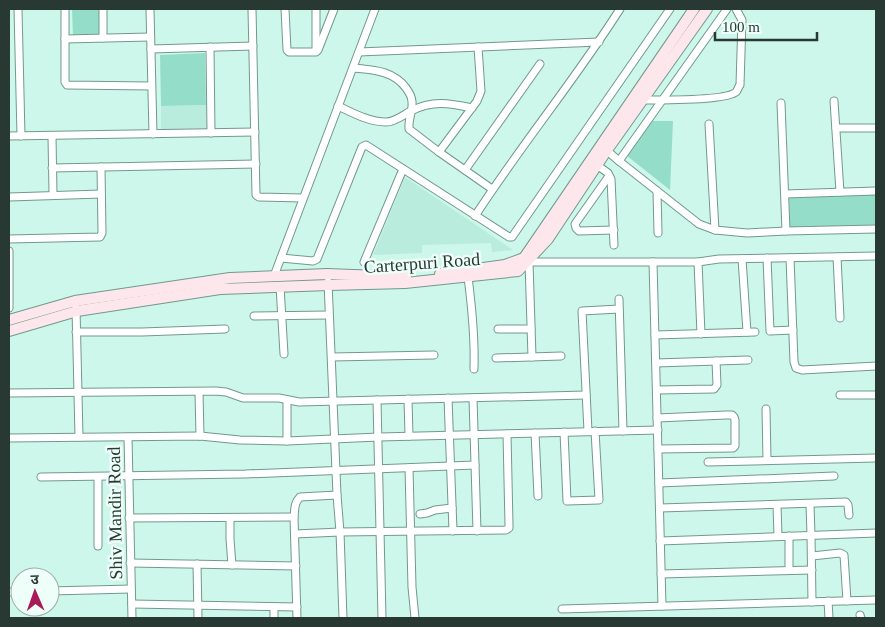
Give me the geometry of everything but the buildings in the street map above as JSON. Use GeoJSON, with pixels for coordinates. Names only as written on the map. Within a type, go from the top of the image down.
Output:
{"type":"FeatureCollection","features":[{"type":"Feature","properties":{"kind":"main road"},"geometry":{"type":"LineString","coordinates":[[527,260],[604,148],[694,9]]}},
{"type":"Feature","properties":{"kind":"main road"},"geometry":{"type":"LineString","coordinates":[[604,148],[643,100],[707,9]]}},
{"type":"Feature","properties":{"kind":"main road","name":"Carterpuri Road"},"geometry":{"type":"LineString","coordinates":[[76,306],[220,289],[280,286],[328,280],[420,277],[466,273],[527,260]]}},
{"type":"Feature","properties":{"kind":"main road","name":"Carterpuri Road"},"geometry":{"type":"LineString","coordinates":[[11,325],[76,306],[230,278],[274,276],[328,280]]}},
{"type":"Feature","properties":{"kind":"street"},"geometry":{"type":"LineString","coordinates":[[18,9],[21,136]]}},
{"type":"Feature","properties":{"kind":"street"},"geometry":{"type":"LineString","coordinates":[[65,9],[65,82],[67,85],[151,86]]}},
{"type":"Feature","properties":{"kind":"street"},"geometry":{"type":"LineString","coordinates":[[103,9],[103,38]]}},
{"type":"Feature","properties":{"kind":"street"},"geometry":{"type":"LineString","coordinates":[[150,9],[153,134]]}},
{"type":"Feature","properties":{"kind":"street"},"geometry":{"type":"LineString","coordinates":[[252,9],[256,193],[257,196],[303,198]]}},
{"type":"Feature","properties":{"kind":"street"},"geometry":{"type":"LineString","coordinates":[[285,9],[287,50],[289,52],[316,52]]}},
{"type":"Feature","properties":{"kind":"street"},"geometry":{"type":"LineString","coordinates":[[316,9],[316,52]]}},
{"type":"Feature","properties":{"kind":"street"},"geometry":{"type":"LineString","coordinates":[[316,52],[334,9]]}},
{"type":"Feature","properties":{"kind":"street"},"geometry":{"type":"LineString","coordinates":[[274,276],[375,9]]}},
{"type":"Feature","properties":{"kind":"street"},"geometry":{"type":"LineString","coordinates":[[475,216],[492,189],[599,42],[620,9]]}},
{"type":"Feature","properties":{"kind":"street"},"geometry":{"type":"LineString","coordinates":[[281,258],[313,261],[317,259],[364,146],[368,146],[508,237],[512,237],[670,9]]}},
{"type":"Feature","properties":{"kind":"street"},"geometry":{"type":"LineString","coordinates":[[619,161],[727,9]]}},
{"type":"Feature","properties":{"kind":"street"},"geometry":{"type":"LineString","coordinates":[[643,100],[725,97],[735,93],[740,85],[742,20],[736,9]]}},
{"type":"Feature","properties":{"kind":"street"},"geometry":{"type":"LineString","coordinates":[[65,39],[150,37]]}},
{"type":"Feature","properties":{"kind":"street"},"geometry":{"type":"LineString","coordinates":[[359,52],[599,42]]}},
{"type":"Feature","properties":{"kind":"street"},"geometry":{"type":"LineString","coordinates":[[151,48],[253,46]]}},
{"type":"Feature","properties":{"kind":"street"},"geometry":{"type":"LineString","coordinates":[[210,47],[211,133]]}},
{"type":"Feature","properties":{"kind":"street"},"geometry":{"type":"LineString","coordinates":[[439,152],[477,101],[480,91],[478,47]]}},
{"type":"Feature","properties":{"kind":"street"},"geometry":{"type":"LineString","coordinates":[[465,170],[540,64]]}},
{"type":"Feature","properties":{"kind":"street"},"geometry":{"type":"LineString","coordinates":[[352,68],[386,72],[395,77],[405,86],[412,100],[409,129],[492,189]]}},
{"type":"Feature","properties":{"kind":"street"},"geometry":{"type":"LineString","coordinates":[[834,101],[840,192]]}},
{"type":"Feature","properties":{"kind":"street"},"geometry":{"type":"LineString","coordinates":[[338,106],[369,119],[385,122],[396,120],[427,105],[439,103],[451,103],[472,108]]}},
{"type":"Feature","properties":{"kind":"street"},"geometry":{"type":"LineString","coordinates":[[781,103],[786,231]]}},
{"type":"Feature","properties":{"kind":"street"},"geometry":{"type":"LineString","coordinates":[[709,124],[715,230]]}},
{"type":"Feature","properties":{"kind":"street"},"geometry":{"type":"LineString","coordinates":[[836,128],[876,128]]}},
{"type":"Feature","properties":{"kind":"street"},"geometry":{"type":"LineString","coordinates":[[9,136],[255,132]]}},
{"type":"Feature","properties":{"kind":"street"},"geometry":{"type":"LineString","coordinates":[[52,136],[53,195]]}},
{"type":"Feature","properties":{"kind":"street"},"geometry":{"type":"LineString","coordinates":[[604,148],[699,224],[715,230],[747,233],[876,229]]}},
{"type":"Feature","properties":{"kind":"street"},"geometry":{"type":"LineString","coordinates":[[594,163],[610,176],[614,244]]}},
{"type":"Feature","properties":{"kind":"street"},"geometry":{"type":"LineString","coordinates":[[52,168],[256,164]]}},
{"type":"Feature","properties":{"kind":"street"},"geometry":{"type":"LineString","coordinates":[[9,239],[100,237],[102,233],[101,167]]}},
{"type":"Feature","properties":{"kind":"street"},"geometry":{"type":"LineString","coordinates":[[364,262],[402,169]]}},
{"type":"Feature","properties":{"kind":"street"},"geometry":{"type":"LineString","coordinates":[[610,176],[575,224],[576,228],[580,231],[614,230]]}},
{"type":"Feature","properties":{"kind":"street"},"geometry":{"type":"LineString","coordinates":[[657,191],[658,233]]}},
{"type":"Feature","properties":{"kind":"street"},"geometry":{"type":"LineString","coordinates":[[784,194],[876,191]]}},
{"type":"Feature","properties":{"kind":"street"},"geometry":{"type":"LineString","coordinates":[[9,197],[101,194]]}},
{"type":"Feature","properties":{"kind":"street"},"geometry":{"type":"LineString","coordinates":[[9,252],[9,308]]}},
{"type":"Feature","properties":{"kind":"street"},"geometry":{"type":"LineString","coordinates":[[837,256],[840,318]]}},
{"type":"Feature","properties":{"kind":"street"},"geometry":{"type":"LineString","coordinates":[[532,357],[527,260],[698,262],[719,259],[876,256]]}},
{"type":"Feature","properties":{"kind":"street"},"geometry":{"type":"LineString","coordinates":[[767,258],[770,331],[793,330]]}},
{"type":"Feature","properties":{"kind":"street"},"geometry":{"type":"LineString","coordinates":[[790,258],[794,362],[796,368],[876,366]]}},
{"type":"Feature","properties":{"kind":"street"},"geometry":{"type":"LineString","coordinates":[[655,335],[751,332],[742,259]]}},
{"type":"Feature","properties":{"kind":"street"},"geometry":{"type":"LineString","coordinates":[[654,262],[662,606]]}},
{"type":"Feature","properties":{"kind":"street"},"geometry":{"type":"LineString","coordinates":[[698,262],[701,334]]}},
{"type":"Feature","properties":{"kind":"street"},"geometry":{"type":"LineString","coordinates":[[466,273],[473,321],[474,369]]}},
{"type":"Feature","properties":{"kind":"street"},"geometry":{"type":"LineString","coordinates":[[328,280],[343,618]]}},
{"type":"Feature","properties":{"kind":"street"},"geometry":{"type":"LineString","coordinates":[[280,286],[284,354]]}},
{"type":"Feature","properties":{"kind":"street"},"geometry":{"type":"LineString","coordinates":[[619,299],[622,431]]}},
{"type":"Feature","properties":{"kind":"street"},"geometry":{"type":"LineString","coordinates":[[76,306],[79,437]]}},
{"type":"Feature","properties":{"kind":"street"},"geometry":{"type":"LineString","coordinates":[[564,432],[567,501],[599,500],[586,394],[582,311],[619,309]]}},
{"type":"Feature","properties":{"kind":"street"},"geometry":{"type":"LineString","coordinates":[[254,316],[329,315]]}},
{"type":"Feature","properties":{"kind":"street"},"geometry":{"type":"LineString","coordinates":[[76,332],[225,329]]}},
{"type":"Feature","properties":{"kind":"street"},"geometry":{"type":"LineString","coordinates":[[498,329],[531,329]]}},
{"type":"Feature","properties":{"kind":"street"},"geometry":{"type":"LineString","coordinates":[[332,358],[434,355]]}},
{"type":"Feature","properties":{"kind":"street"},"geometry":{"type":"LineString","coordinates":[[496,358],[561,356]]}},
{"type":"Feature","properties":{"kind":"street"},"geometry":{"type":"LineString","coordinates":[[656,363],[748,360]]}},
{"type":"Feature","properties":{"kind":"street"},"geometry":{"type":"LineString","coordinates":[[657,390],[714,389],[717,385],[716,361]]}},
{"type":"Feature","properties":{"kind":"street"},"geometry":{"type":"LineString","coordinates":[[198,392],[200,436]]}},
{"type":"Feature","properties":{"kind":"street"},"geometry":{"type":"LineString","coordinates":[[9,393],[226,392],[243,398],[279,398],[299,402],[586,394]]}},
{"type":"Feature","properties":{"kind":"street"},"geometry":{"type":"LineString","coordinates":[[840,395],[876,395]]}},
{"type":"Feature","properties":{"kind":"street"},"geometry":{"type":"LineString","coordinates":[[448,398],[453,531]]}},
{"type":"Feature","properties":{"kind":"street"},"geometry":{"type":"LineString","coordinates":[[473,398],[477,531]]}},
{"type":"Feature","properties":{"kind":"street"},"geometry":{"type":"LineString","coordinates":[[408,399],[409,436]]}},
{"type":"Feature","properties":{"kind":"street"},"geometry":{"type":"LineString","coordinates":[[287,400],[287,441]]}},
{"type":"Feature","properties":{"kind":"street"},"geometry":{"type":"LineString","coordinates":[[377,400],[382,618]]}},
{"type":"Feature","properties":{"kind":"street"},"geometry":{"type":"LineString","coordinates":[[766,410],[767,460]]}},
{"type":"Feature","properties":{"kind":"street"},"geometry":{"type":"LineString","coordinates":[[657,418],[732,415],[735,420],[735,446],[733,448],[658,450]]}},
{"type":"Feature","properties":{"kind":"street"},"geometry":{"type":"LineString","coordinates":[[9,438],[200,436],[240,440],[287,441],[658,430]]}},
{"type":"Feature","properties":{"kind":"street"},"geometry":{"type":"LineString","coordinates":[[535,433],[538,496]]}},
{"type":"Feature","properties":{"kind":"street"},"geometry":{"type":"LineString","coordinates":[[295,534],[506,530],[509,528],[507,434]]}},
{"type":"Feature","properties":{"kind":"street","name":"Shiv Mandir Road"},"geometry":{"type":"LineString","coordinates":[[128,437],[132,618]]}},
{"type":"Feature","properties":{"kind":"street"},"geometry":{"type":"LineString","coordinates":[[708,462],[876,458]]}},
{"type":"Feature","properties":{"kind":"street"},"geometry":{"type":"LineString","coordinates":[[41,477],[245,474],[475,465]]}},
{"type":"Feature","properties":{"kind":"street"},"geometry":{"type":"LineString","coordinates":[[409,468],[412,587],[415,618]]}},
{"type":"Feature","properties":{"kind":"street"},"geometry":{"type":"LineString","coordinates":[[659,483],[834,476]]}},
{"type":"Feature","properties":{"kind":"street"},"geometry":{"type":"LineString","coordinates":[[98,477],[98,546]]}},
{"type":"Feature","properties":{"kind":"street"},"geometry":{"type":"LineString","coordinates":[[297,618],[295,504],[300,497],[337,495]]}},
{"type":"Feature","properties":{"kind":"street"},"geometry":{"type":"LineString","coordinates":[[660,508],[846,502],[849,515]]}},
{"type":"Feature","properties":{"kind":"street"},"geometry":{"type":"LineString","coordinates":[[810,504],[812,602]]}},
{"type":"Feature","properties":{"kind":"street"},"geometry":{"type":"LineString","coordinates":[[777,505],[778,536]]}},
{"type":"Feature","properties":{"kind":"street"},"geometry":{"type":"LineString","coordinates":[[420,514],[452,508]]}},
{"type":"Feature","properties":{"kind":"street"},"geometry":{"type":"LineString","coordinates":[[130,518],[294,517]]}},
{"type":"Feature","properties":{"kind":"street"},"geometry":{"type":"LineString","coordinates":[[230,518],[232,565]]}},
{"type":"Feature","properties":{"kind":"street"},"geometry":{"type":"LineString","coordinates":[[660,541],[876,533]]}},
{"type":"Feature","properties":{"kind":"street"},"geometry":{"type":"LineString","coordinates":[[789,536],[789,570]]}},
{"type":"Feature","properties":{"kind":"street"},"geometry":{"type":"LineString","coordinates":[[812,556],[840,553],[844,555],[847,601]]}},
{"type":"Feature","properties":{"kind":"street"},"geometry":{"type":"LineString","coordinates":[[130,562],[296,566]]}},
{"type":"Feature","properties":{"kind":"street"},"geometry":{"type":"LineString","coordinates":[[197,564],[198,618]]}},
{"type":"Feature","properties":{"kind":"street"},"geometry":{"type":"LineString","coordinates":[[661,574],[812,570]]}},
{"type":"Feature","properties":{"kind":"street"},"geometry":{"type":"LineString","coordinates":[[60,591],[131,589]]}},
{"type":"Feature","properties":{"kind":"street"},"geometry":{"type":"LineString","coordinates":[[562,609],[876,600]]}},
{"type":"Feature","properties":{"kind":"street"},"geometry":{"type":"LineString","coordinates":[[828,601],[829,618]]}},
{"type":"Feature","properties":{"kind":"street"},"geometry":{"type":"LineString","coordinates":[[132,604],[297,607]]}},
{"type":"Feature","properties":{"kind":"street"},"geometry":{"type":"LineString","coordinates":[[274,607],[274,618]]}},
{"type":"Feature","properties":{"kind":"shaded area"},"geometry":{"type":"Polygon","coordinates":[[[72,9],[99,9],[99,35],[73,36],[72,9]]]}},
{"type":"Feature","properties":{"kind":"shaded area"},"geometry":{"type":"Polygon","coordinates":[[[205,53],[206,105],[161,106],[160,55],[205,53]]]}},
{"type":"Feature","properties":{"kind":"shaded area"},"geometry":{"type":"Polygon","coordinates":[[[206,105],[207,129],[161,130],[161,106],[206,105]]]}},
{"type":"Feature","properties":{"kind":"shaded area"},"geometry":{"type":"Polygon","coordinates":[[[650,121],[673,121],[670,190],[626,155],[650,121]]]}},
{"type":"Feature","properties":{"kind":"shaded area"},"geometry":{"type":"Polygon","coordinates":[[[405,177],[513,250],[492,252],[491,243],[422,245],[422,253],[373,255],[405,177]]]}},
{"type":"Feature","properties":{"kind":"shaded area"},"geometry":{"type":"Polygon","coordinates":[[[876,194],[876,225],[790,227],[789,197],[876,194]]]}}]}
